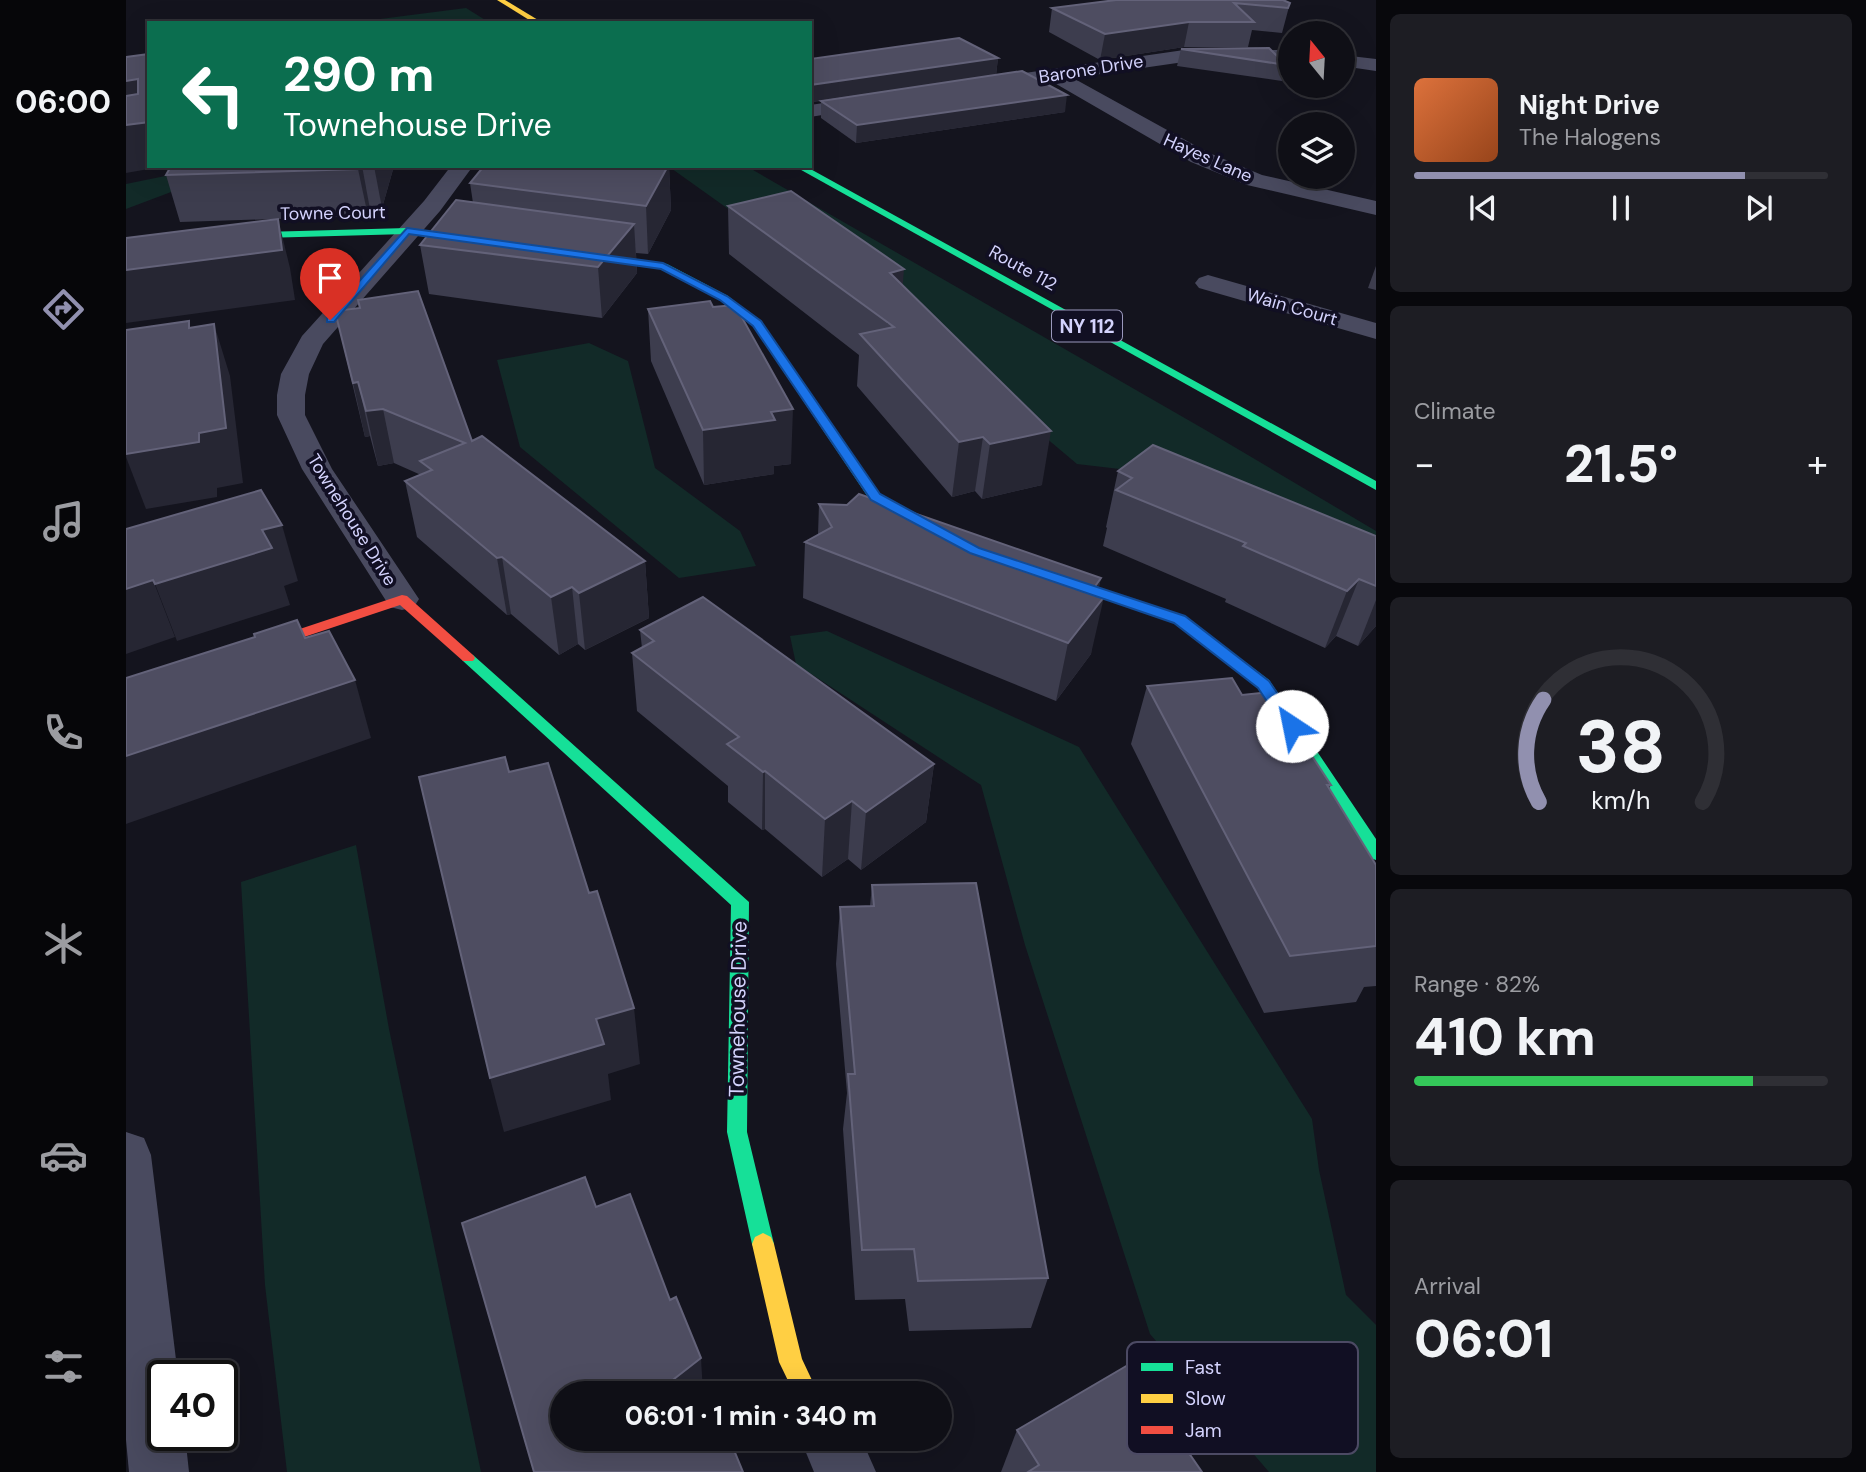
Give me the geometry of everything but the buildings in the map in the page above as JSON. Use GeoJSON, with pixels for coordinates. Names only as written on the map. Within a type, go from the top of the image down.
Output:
{"type":"FeatureCollection","features":[{"type":"Feature","properties":{"kind":"street"},"geometry":{"type":"LineString","coordinates":[[500,0],[537,21]]}},
{"type":"Feature","properties":{"kind":"street","name":"Barone Drive"},"geometry":{"type":"LineString","coordinates":[[962,88],[1184,56],[1278,56]]}},
{"type":"Feature","properties":{"kind":"street"},"geometry":{"type":"LineString","coordinates":[[1355,62],[1376,65]]}},
{"type":"Feature","properties":{"kind":"street","name":"Hayes Lane"},"geometry":{"type":"LineString","coordinates":[[1054,75],[1199,157],[1255,180],[1376,208]]}},
{"type":"Feature","properties":{"kind":"street"},"geometry":{"type":"LineString","coordinates":[[812,111],[883,100]]}},
{"type":"Feature","properties":{"kind":"street","name":"Townehouse Drive"},"geometry":{"type":"LineString","coordinates":[[460,168],[432,206],[311,342],[295,374],[290,395],[291,415],[317,469],[402,599],[740,902],[737,1132],[791,1362],[800,1381]]}},
{"type":"Feature","properties":{"kind":"street","name":"Route 112"},"geometry":{"type":"LineString","coordinates":[[802,168],[1376,486]]}},
{"type":"Feature","properties":{"kind":"street"},"geometry":{"type":"LineString","coordinates":[[407,231],[501,244]]}},
{"type":"Feature","properties":{"kind":"street","name":"Towne Court"},"geometry":{"type":"LineString","coordinates":[[211,242],[233,235],[407,231]]}},
{"type":"Feature","properties":{"kind":"street"},"geometry":{"type":"LineString","coordinates":[[569,253],[663,266],[723,298],[757,324],[876,497],[952,539]]}},
{"type":"Feature","properties":{"kind":"street","name":"Wain Court"},"geometry":{"type":"LineString","coordinates":[[1208,283],[1376,331]]}},
{"type":"Feature","properties":{"kind":"street"},"geometry":{"type":"LineString","coordinates":[[1038,572],[1180,620],[1264,684],[1376,853]]}},
{"type":"Feature","properties":{"kind":"street","name":"Townehouse Drive"},"geometry":{"type":"LineString","coordinates":[[244,652],[402,599]]}},
{"type":"Feature","properties":{"kind":"street"},"geometry":{"type":"LineString","coordinates":[[126,1155],[159,1472]]}},
{"type":"Feature","properties":{"kind":"street"},"geometry":{"type":"LineString","coordinates":[[836,1451],[846,1472]]}},
{"type":"Feature","properties":{"kind":"green space"},"geometry":{"type":"Polygon","coordinates":[[[466,8],[487,21],[365,21],[466,8]]]}},
{"type":"Feature","properties":{"kind":"green space"},"geometry":{"type":"Polygon","coordinates":[[[204,168],[396,168],[387,172],[195,183],[126,209],[126,184],[204,168]]]}},
{"type":"Feature","properties":{"kind":"green space"},"geometry":{"type":"Polygon","coordinates":[[[671,168],[749,168],[1209,432],[1376,531],[1376,584],[1154,473],[1077,464],[1026,421],[671,168]]]}},
{"type":"Feature","properties":{"kind":"green space"},"geometry":{"type":"Polygon","coordinates":[[[589,343],[628,361],[655,468],[740,531],[756,566],[679,578],[520,447],[497,360],[589,343]]]}},
{"type":"Feature","properties":{"kind":"green space"},"geometry":{"type":"Polygon","coordinates":[[[827,631],[1079,747],[1312,1119],[1319,1170],[1346,1295],[1376,1325],[1376,1472],[1269,1472],[1253,1454],[1358,1454],[1358,1342],[1157,1342],[1150,1334],[1025,945],[981,785],[796,664],[790,636],[827,631]]]}},
{"type":"Feature","properties":{"kind":"green space"},"geometry":{"type":"Polygon","coordinates":[[[356,845],[389,1029],[481,1472],[287,1472],[265,1285],[241,882],[356,845]]]}},
{"type":"Feature","properties":{"kind":"traffic: fast"},"geometry":{"type":"LineString","coordinates":[[802,168],[1376,486]]}},
{"type":"Feature","properties":{"kind":"traffic: fast"},"geometry":{"type":"LineString","coordinates":[[230,236],[407,231],[480,241]]}},
{"type":"Feature","properties":{"kind":"traffic: fast"},"geometry":{"type":"LineString","coordinates":[[585,255],[663,266],[724,298],[757,324],[875,497],[933,528]]}},
{"type":"Feature","properties":{"kind":"traffic: fast"},"geometry":{"type":"LineString","coordinates":[[1050,576],[1180,620],[1264,684],[1376,853]]}},
{"type":"Feature","properties":{"kind":"traffic: fast"},"geometry":{"type":"LineString","coordinates":[[468,658],[740,902],[737,1132],[763,1244]]}},
{"type":"Feature","properties":{"kind":"traffic: slow"},"geometry":{"type":"LineString","coordinates":[[500,0],[537,21]]}},
{"type":"Feature","properties":{"kind":"traffic: slow"},"geometry":{"type":"LineString","coordinates":[[763,1244],[791,1362],[800,1381]]}},
{"type":"Feature","properties":{"kind":"traffic: jam"},"geometry":{"type":"LineString","coordinates":[[254,649],[402,599],[468,658]]}},
{"type":"Feature","properties":{"kind":"route"},"geometry":{"type":"LineString","coordinates":[[330,320],[407,231],[663,266],[723,298],[757,324],[876,497],[974,551],[1180,620],[1264,684],[1292,726]]}}]}
